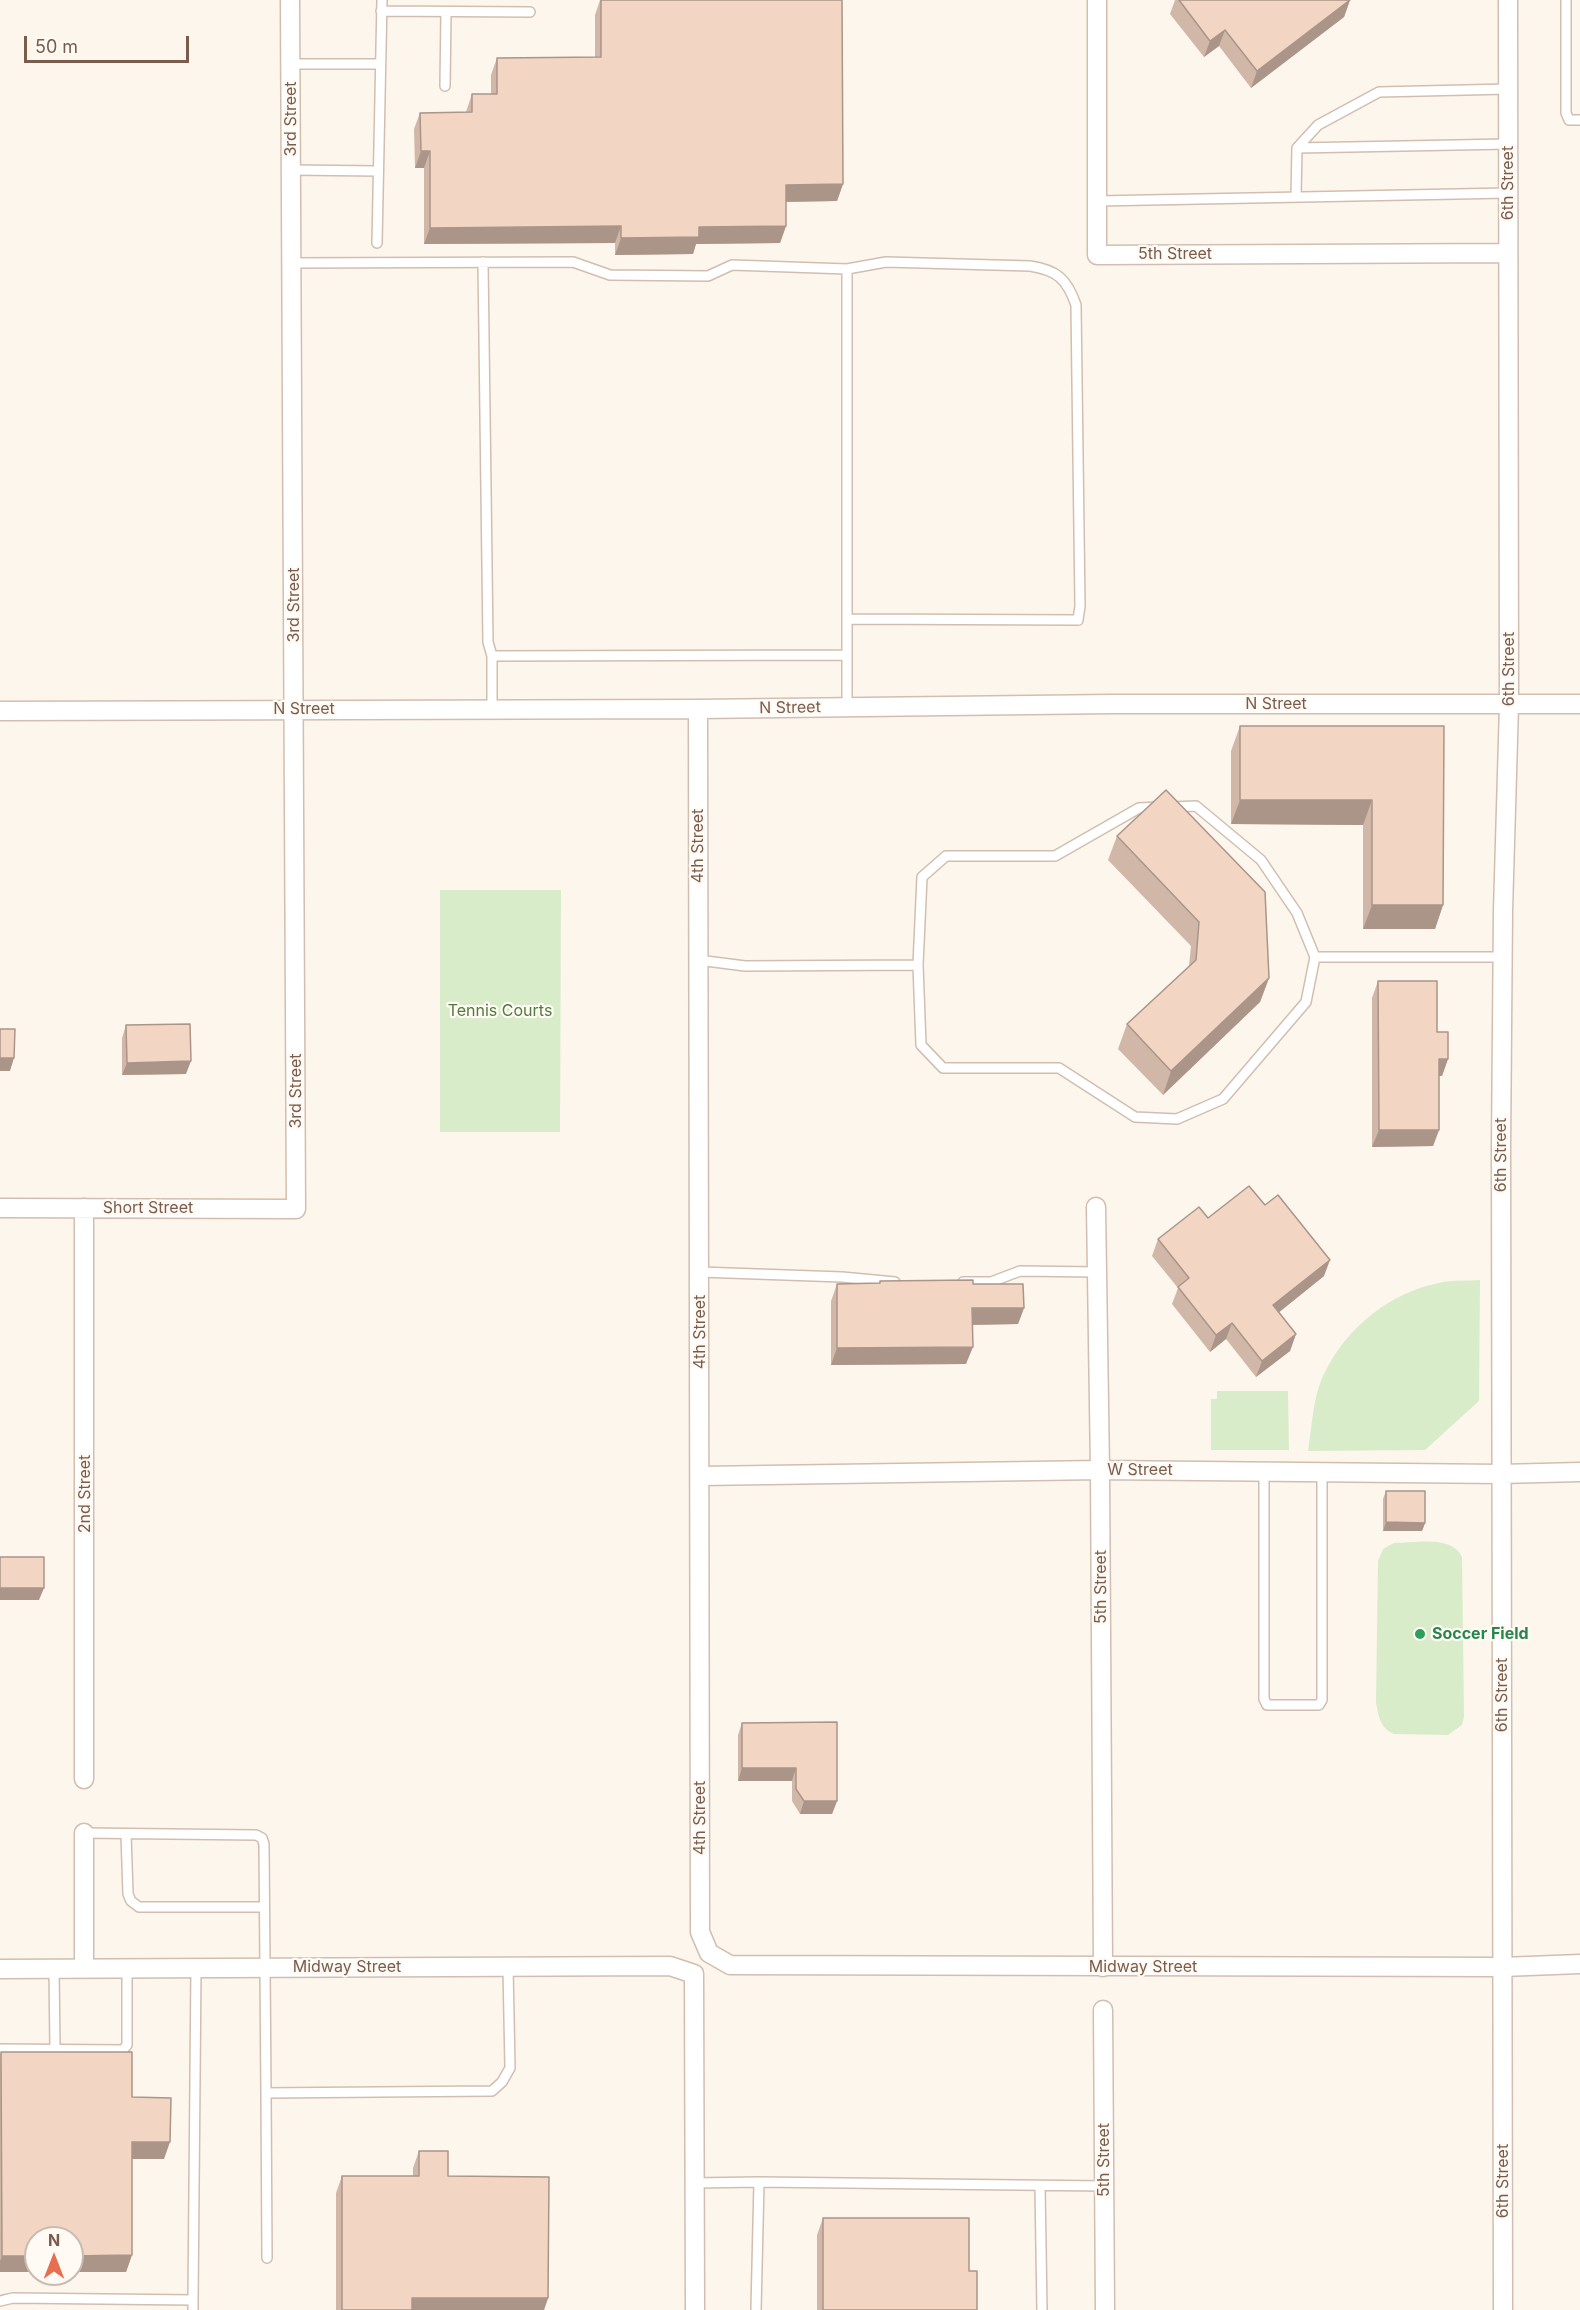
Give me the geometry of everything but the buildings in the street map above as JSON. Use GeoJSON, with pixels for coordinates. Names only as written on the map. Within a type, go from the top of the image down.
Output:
{"type":"FeatureCollection","features":[{"type":"Feature","properties":{"kind":"street","name":"3rd Street"},"geometry":{"type":"LineString","coordinates":[[290,0],[296,1209]]}},
{"type":"Feature","properties":{"kind":"street","name":"5th Street"},"geometry":{"type":"LineString","coordinates":[[1097,0],[1097,255],[1508,253]]}},
{"type":"Feature","properties":{"kind":"street","name":"6th Street"},"geometry":{"type":"LineString","coordinates":[[1503,2310],[1502,957],[1509,705],[1508,0]]}},
{"type":"Feature","properties":{"kind":"street","name":"N Street"},"geometry":{"type":"LineString","coordinates":[[0,711],[698,709],[1113,704],[1580,704]]}},
{"type":"Feature","properties":{"kind":"street","name":"4th Street"},"geometry":{"type":"LineString","coordinates":[[698,709],[700,1932],[709,1953]]}},
{"type":"Feature","properties":{"kind":"street","name":"Short Street"},"geometry":{"type":"LineString","coordinates":[[0,1208],[296,1209]]}},
{"type":"Feature","properties":{"kind":"street","name":"2nd Street"},"geometry":{"type":"LineString","coordinates":[[84,1208],[84,1779]]}},
{"type":"Feature","properties":{"kind":"street","name":"5th Street"},"geometry":{"type":"LineString","coordinates":[[1096,1208],[1103,1967]]}},
{"type":"Feature","properties":{"kind":"street","name":"W Street"},"geometry":{"type":"LineString","coordinates":[[700,1476],[1100,1470],[1501,1474],[1580,1472]]}},
{"type":"Feature","properties":{"kind":"street"},"geometry":{"type":"LineString","coordinates":[[84,1833],[84,1968]]}},
{"type":"Feature","properties":{"kind":"street","name":"Midway Street"},"geometry":{"type":"LineString","coordinates":[[709,1953],[730,1965],[1503,1967],[1580,1964]]}},
{"type":"Feature","properties":{"kind":"street","name":"Midway Street"},"geometry":{"type":"LineString","coordinates":[[0,1969],[670,1966],[694,1974],[694,2183]]}},
{"type":"Feature","properties":{"kind":"street","name":"5th Street"},"geometry":{"type":"LineString","coordinates":[[1103,2010],[1105,2310]]}},
{"type":"Feature","properties":{"kind":"street"},"geometry":{"type":"LineString","coordinates":[[694,2183],[695,2310]]}},
{"type":"Feature","properties":{"kind":"lane"},"geometry":{"type":"LineString","coordinates":[[377,243],[382,0]]}},
{"type":"Feature","properties":{"kind":"lane"},"geometry":{"type":"LineString","coordinates":[[1566,0],[1566,113],[1569,120],[1580,120]]}},
{"type":"Feature","properties":{"kind":"lane"},"geometry":{"type":"LineString","coordinates":[[381,11],[530,12]]}},
{"type":"Feature","properties":{"kind":"lane"},"geometry":{"type":"LineString","coordinates":[[445,86],[446,12]]}},
{"type":"Feature","properties":{"kind":"lane"},"geometry":{"type":"LineString","coordinates":[[290,64],[380,64]]}},
{"type":"Feature","properties":{"kind":"lane"},"geometry":{"type":"LineString","coordinates":[[1296,197],[1297,148],[1318,125],[1379,92],[1508,90]]}},
{"type":"Feature","properties":{"kind":"lane"},"geometry":{"type":"LineString","coordinates":[[1297,148],[1508,144]]}},
{"type":"Feature","properties":{"kind":"lane"},"geometry":{"type":"LineString","coordinates":[[291,170],[378,171]]}},
{"type":"Feature","properties":{"kind":"lane"},"geometry":{"type":"LineString","coordinates":[[1097,201],[1508,193]]}},
{"type":"Feature","properties":{"kind":"lane"},"geometry":{"type":"LineString","coordinates":[[291,263],[573,261],[610,275],[708,276],[732,265],[847,269],[886,261],[1048,268],[1070,286],[1076,305],[1080,606],[1078,620],[847,619]]}},
{"type":"Feature","properties":{"kind":"lane"},"geometry":{"type":"LineString","coordinates":[[483,262],[488,642],[492,656],[492,709]]}},
{"type":"Feature","properties":{"kind":"lane"},"geometry":{"type":"LineString","coordinates":[[847,269],[847,707]]}},
{"type":"Feature","properties":{"kind":"lane"},"geometry":{"type":"LineString","coordinates":[[492,656],[847,654]]}},
{"type":"Feature","properties":{"kind":"lane"},"geometry":{"type":"LineString","coordinates":[[1196,806],[1261,860],[1297,913],[1315,957],[1306,1002],[1223,1099],[1177,1119],[1135,1117],[1059,1068],[943,1068],[921,1045],[918,965],[922,877],[946,856],[1055,856],[1139,808],[1196,806]]}},
{"type":"Feature","properties":{"kind":"lane"},"geometry":{"type":"LineString","coordinates":[[1315,957],[1502,957]]}},
{"type":"Feature","properties":{"kind":"lane"},"geometry":{"type":"LineString","coordinates":[[698,960],[745,966],[918,965]]}},
{"type":"Feature","properties":{"kind":"lane"},"geometry":{"type":"LineString","coordinates":[[956,1282],[991,1282],[1020,1271],[1097,1272]]}},
{"type":"Feature","properties":{"kind":"lane"},"geometry":{"type":"LineString","coordinates":[[700,1272],[843,1276],[908,1282]]}},
{"type":"Feature","properties":{"kind":"lane"},"geometry":{"type":"LineString","coordinates":[[1264,1472],[1264,1699],[1267,1705],[1319,1705],[1322,1700],[1322,1472]]}},
{"type":"Feature","properties":{"kind":"lane"},"geometry":{"type":"LineString","coordinates":[[84,1833],[256,1835],[262,1838],[264,1844],[267,2258]]}},
{"type":"Feature","properties":{"kind":"lane"},"geometry":{"type":"LineString","coordinates":[[126,1834],[128,1894],[131,1901],[139,1906],[264,1906]]}},
{"type":"Feature","properties":{"kind":"lane"},"geometry":{"type":"LineString","coordinates":[[266,2093],[492,2091],[502,2082],[510,2068],[508,1967]]}},
{"type":"Feature","properties":{"kind":"lane"},"geometry":{"type":"LineString","coordinates":[[54,1968],[55,2050]]}},
{"type":"Feature","properties":{"kind":"lane"},"geometry":{"type":"LineString","coordinates":[[0,2049],[123,2050],[127,2045],[127,1968]]}},
{"type":"Feature","properties":{"kind":"lane"},"geometry":{"type":"LineString","coordinates":[[0,2301],[13,2298],[193,2305],[196,1968]]}},
{"type":"Feature","properties":{"kind":"lane"},"geometry":{"type":"LineString","coordinates":[[756,2310],[759,2182]]}},
{"type":"Feature","properties":{"kind":"lane"},"geometry":{"type":"LineString","coordinates":[[694,2183],[1104,2186]]}},
{"type":"Feature","properties":{"kind":"lane"},"geometry":{"type":"LineString","coordinates":[[1040,2186],[1042,2310]]}},
{"type":"Feature","properties":{"kind":"green space","name":"Tennis Courts"},"geometry":{"type":"Polygon","coordinates":[[[440,890],[561,890],[560,1132],[440,1132],[440,890]]]}},
{"type":"Feature","properties":{"kind":"green space"},"geometry":{"type":"Polygon","coordinates":[[[1480,1280],[1479,1401],[1425,1450],[1308,1451],[1320,1383],[1334,1357],[1358,1326],[1389,1303],[1424,1287],[1448,1281],[1480,1280]]]}},
{"type":"Feature","properties":{"kind":"green space"},"geometry":{"type":"Polygon","coordinates":[[[1217,1391],[1288,1391],[1289,1450],[1211,1450],[1211,1399],[1217,1399],[1217,1391]]]}},
{"type":"Feature","properties":{"kind":"green space","name":"Soccer Field"},"geometry":{"type":"Polygon","coordinates":[[[1394,1543],[1442,1543],[1457,1550],[1462,1557],[1464,1717],[1462,1725],[1448,1735],[1394,1734],[1386,1729],[1379,1717],[1376,1703],[1378,1561],[1383,1549],[1394,1543]]]}},
{"type":"Feature","properties":{"kind":"place","name":"Soccer Field"},"geometry":{"type":"Point","coordinates":[1420,1634]}}]}
